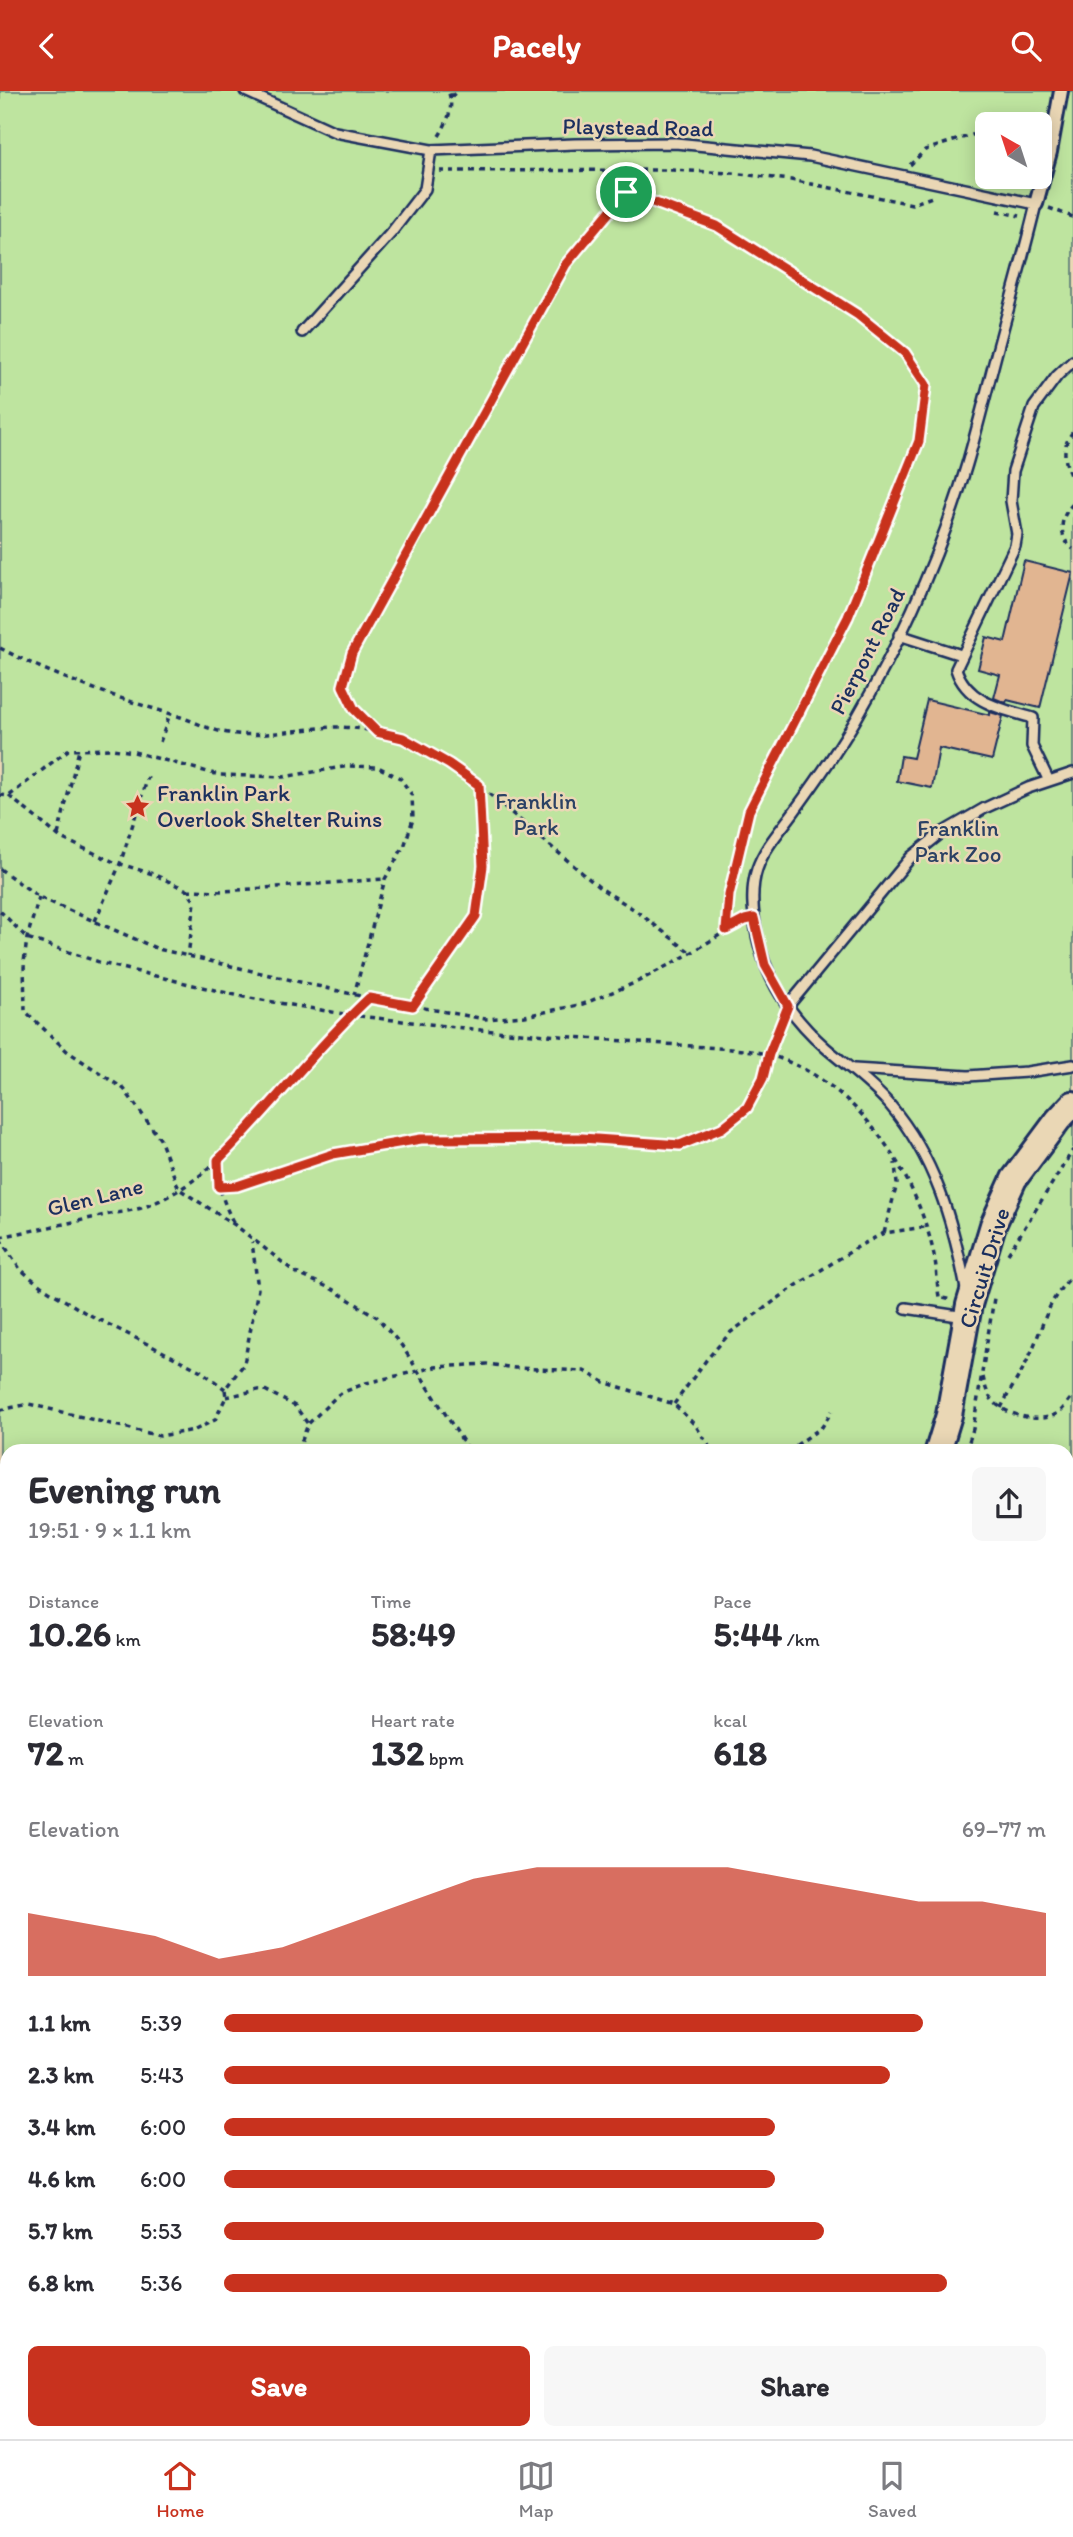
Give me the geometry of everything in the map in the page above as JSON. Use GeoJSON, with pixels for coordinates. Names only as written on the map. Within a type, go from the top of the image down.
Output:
{"type":"FeatureCollection","features":[{"type":"Feature","properties":{"kind":"main road","name":"Circuit Drive"},"geometry":{"type":"LineString","coordinates":[[940,1444],[949,1415],[968,1311],[993,1225],[1014,1179],[1073,1104]]}},
{"type":"Feature","properties":{"kind":"street"},"geometry":{"type":"LineString","coordinates":[[1036,204],[1050,152],[1061,91]]}},
{"type":"Feature","properties":{"kind":"lane","name":"Playstead Road"},"geometry":{"type":"LineString","coordinates":[[245,91],[335,132],[431,150],[675,143],[810,156],[1036,204]]}},
{"type":"Feature","properties":{"kind":"lane"},"geometry":{"type":"LineString","coordinates":[[302,332],[391,233],[425,189],[431,150]]}},
{"type":"Feature","properties":{"kind":"lane","name":"Pierpont Road"},"geometry":{"type":"LineString","coordinates":[[968,1311],[957,1239],[922,1149],[890,1105],[854,1069],[820,1042],[788,1006],[765,965],[754,918],[754,886],[760,861],[853,725],[900,635],[934,558],[967,464],[1036,204]]}},
{"type":"Feature","properties":{"kind":"lane"},"geometry":{"type":"LineString","coordinates":[[1049,781],[1032,747],[1033,718],[982,702],[959,680],[956,669],[1015,546],[1017,534],[1012,501],[1013,471],[1034,407],[1057,376],[1073,361]]}},
{"type":"Feature","properties":{"kind":"lane"},"geometry":{"type":"LineString","coordinates":[[900,635],[961,655]]}},
{"type":"Feature","properties":{"kind":"lane"},"geometry":{"type":"LineString","coordinates":[[788,1006],[911,857],[940,834],[985,808],[1073,773]]}},
{"type":"Feature","properties":{"kind":"lane"},"geometry":{"type":"LineString","coordinates":[[854,1069],[968,1076],[1027,1072],[1073,1065]]}},
{"type":"Feature","properties":{"kind":"lane"},"geometry":{"type":"LineString","coordinates":[[906,1308],[968,1311]]}},
{"type":"Feature","properties":{"kind":"path"},"geometry":{"type":"LineString","coordinates":[[448,91],[451,97],[448,120],[431,150],[431,171],[645,170],[732,173],[791,180],[912,204],[927,197],[938,197]]}},
{"type":"Feature","properties":{"kind":"path"},"geometry":{"type":"LineString","coordinates":[[451,97],[457,91]]}},
{"type":"Feature","properties":{"kind":"path"},"geometry":{"type":"LineString","coordinates":[[900,175],[925,151],[975,135]]}},
{"type":"Feature","properties":{"kind":"path"},"geometry":{"type":"LineString","coordinates":[[377,732],[354,709],[343,686],[352,653],[566,264],[645,170]]}},
{"type":"Feature","properties":{"kind":"path"},"geometry":{"type":"LineString","coordinates":[[626,192],[717,226],[858,315],[905,353],[926,385],[919,441],[848,617],[749,811],[729,895],[726,930]]}},
{"type":"Feature","properties":{"kind":"path"},"geometry":{"type":"LineString","coordinates":[[1036,204],[1073,217]]}},
{"type":"Feature","properties":{"kind":"path"},"geometry":{"type":"LineString","coordinates":[[992,210],[1032,219]]}},
{"type":"Feature","properties":{"kind":"path"},"geometry":{"type":"LineString","coordinates":[[1073,432],[1066,440],[1064,459],[1073,484]]}},
{"type":"Feature","properties":{"kind":"path"},"geometry":{"type":"LineString","coordinates":[[1073,504],[1062,518],[1066,544],[1073,549]]}},
{"type":"Feature","properties":{"kind":"path"},"geometry":{"type":"LineString","coordinates":[[0,648],[61,677],[124,701],[224,732],[286,734],[339,727],[403,738],[479,785],[600,888],[635,910],[691,953]]}},
{"type":"Feature","properties":{"kind":"path"},"geometry":{"type":"LineString","coordinates":[[160,742],[170,714]]}},
{"type":"Feature","properties":{"kind":"path"},"geometry":{"type":"LineString","coordinates":[[9,796],[68,750],[113,749],[134,752],[219,775],[283,777],[349,766],[377,767],[400,778],[412,795],[413,819],[405,844],[384,879],[354,995]]}},
{"type":"Feature","properties":{"kind":"path"},"geometry":{"type":"LineString","coordinates":[[58,835],[79,750]]}},
{"type":"Feature","properties":{"kind":"path"},"geometry":{"type":"LineString","coordinates":[[96,921],[120,864],[148,777]]}},
{"type":"Feature","properties":{"kind":"path"},"geometry":{"type":"LineString","coordinates":[[413,1006],[476,916],[483,866],[479,785]]}},
{"type":"Feature","properties":{"kind":"path"},"geometry":{"type":"LineString","coordinates":[[0,795],[9,796],[58,835],[120,864],[153,874],[187,890],[224,891],[384,879]]}},
{"type":"Feature","properties":{"kind":"path"},"geometry":{"type":"LineString","coordinates":[[0,869],[39,897],[158,949],[354,995],[485,1019],[555,1012],[583,1004],[636,982],[691,953],[726,930],[754,918]]}},
{"type":"Feature","properties":{"kind":"path"},"geometry":{"type":"LineString","coordinates":[[187,890],[195,902],[188,956]]}},
{"type":"Feature","properties":{"kind":"path"},"geometry":{"type":"LineString","coordinates":[[39,897],[27,938],[24,963],[25,1011],[67,1051],[124,1089],[160,1139],[179,1189],[234,1225],[296,1273],[332,1289],[377,1317],[402,1346],[465,1444]]}},
{"type":"Feature","properties":{"kind":"path"},"geometry":{"type":"LineString","coordinates":[[0,911],[27,938],[105,964],[244,997],[350,1015],[481,1030],[769,1054],[800,1067],[842,1095],[865,1119],[894,1160],[918,1204],[934,1260],[939,1297],[944,1298]]}},
{"type":"Feature","properties":{"kind":"path","name":"Glen Lane"},"geometry":{"type":"LineString","coordinates":[[0,1238],[146,1206],[179,1189],[218,1160],[251,1127],[350,1015],[369,998]]}},
{"type":"Feature","properties":{"kind":"path"},"geometry":{"type":"LineString","coordinates":[[219,1187],[237,1186],[333,1154],[421,1139],[582,1138],[680,1145],[722,1128],[747,1108],[763,1078],[769,1054],[788,1006]]}},
{"type":"Feature","properties":{"kind":"path"},"geometry":{"type":"LineString","coordinates":[[1005,1262],[1014,1243],[1073,1150]]}},
{"type":"Feature","properties":{"kind":"path"},"geometry":{"type":"LineString","coordinates":[[218,1160],[221,1198],[234,1225]]}},
{"type":"Feature","properties":{"kind":"path"},"geometry":{"type":"LineString","coordinates":[[884,1233],[897,1184],[894,1160]]}},
{"type":"Feature","properties":{"kind":"path"},"geometry":{"type":"LineString","coordinates":[[674,1404],[731,1332],[822,1268],[884,1233],[926,1227]]}},
{"type":"Feature","properties":{"kind":"path"},"geometry":{"type":"LineString","coordinates":[[0,1238],[20,1269],[41,1286],[84,1312],[201,1371],[225,1389]]}},
{"type":"Feature","properties":{"kind":"path"},"geometry":{"type":"LineString","coordinates":[[0,1410],[29,1405],[160,1436],[195,1430],[215,1420],[226,1397],[225,1389],[244,1364],[258,1289],[252,1241]]}},
{"type":"Feature","properties":{"kind":"path"},"geometry":{"type":"LineString","coordinates":[[1001,1408],[1029,1358],[1051,1304],[1064,1283],[1073,1276]]}},
{"type":"Feature","properties":{"kind":"path"},"geometry":{"type":"LineString","coordinates":[[968,1444],[997,1288]]}},
{"type":"Feature","properties":{"kind":"path"},"geometry":{"type":"LineString","coordinates":[[301,1444],[308,1424],[339,1394],[366,1383],[435,1367],[487,1364],[584,1371],[604,1382],[674,1404],[696,1426],[708,1444]]}},
{"type":"Feature","properties":{"kind":"path"},"geometry":{"type":"LineString","coordinates":[[982,1371],[988,1394],[1001,1408],[1025,1416],[1044,1418],[1058,1413],[1073,1396]]}},
{"type":"Feature","properties":{"kind":"path"},"geometry":{"type":"LineString","coordinates":[[226,1397],[262,1388],[295,1406],[308,1424]]}},
{"type":"Feature","properties":{"kind":"path"},"geometry":{"type":"LineString","coordinates":[[798,1444],[822,1427],[832,1411]]}},
{"type":"Feature","properties":{"kind":"green space","name":"Franklin Park"},"geometry":{"type":"Polygon","coordinates":[[[0,91],[1073,91],[1073,1444],[0,1444],[0,91]]]}},
{"type":"Feature","properties":{"kind":"building"},"geometry":{"type":"Polygon","coordinates":[[[1024,561],[1073,573],[1040,708],[1007,700],[1006,703],[994,698],[1000,675],[978,669],[986,637],[1005,642],[1024,561]]]}},
{"type":"Feature","properties":{"kind":"building"},"geometry":{"type":"Polygon","coordinates":[[[927,700],[1003,716],[992,760],[939,748],[932,788],[897,781],[901,756],[913,758],[927,700]]]}},
{"type":"Feature","properties":{"kind":"place","name":"Franklin Park Overlook Shelter Ruins"},"geometry":{"type":"Point","coordinates":[137,806]}},
{"type":"Feature","properties":{"kind":"route"},"geometry":{"type":"LineString","coordinates":[[626,192],[717,226],[858,315],[905,353],[926,385],[919,441],[848,617],[749,811],[737,856],[729,895],[726,930],[754,918],[765,965],[788,1006],[769,1054],[763,1078],[747,1108],[722,1128],[680,1145],[582,1138],[421,1139],[333,1154],[237,1186],[219,1187],[218,1160],[251,1127],[350,1015],[369,998],[413,1006],[476,916],[483,866],[479,785],[467,775],[403,738],[377,732],[354,709],[343,686],[352,653],[566,264],[626,192]]}},
{"type":"Feature","properties":{"kind":"park label","name":"Franklin Park Zoo"},"geometry":{"type":"Point","coordinates":[958,841]}}]}
